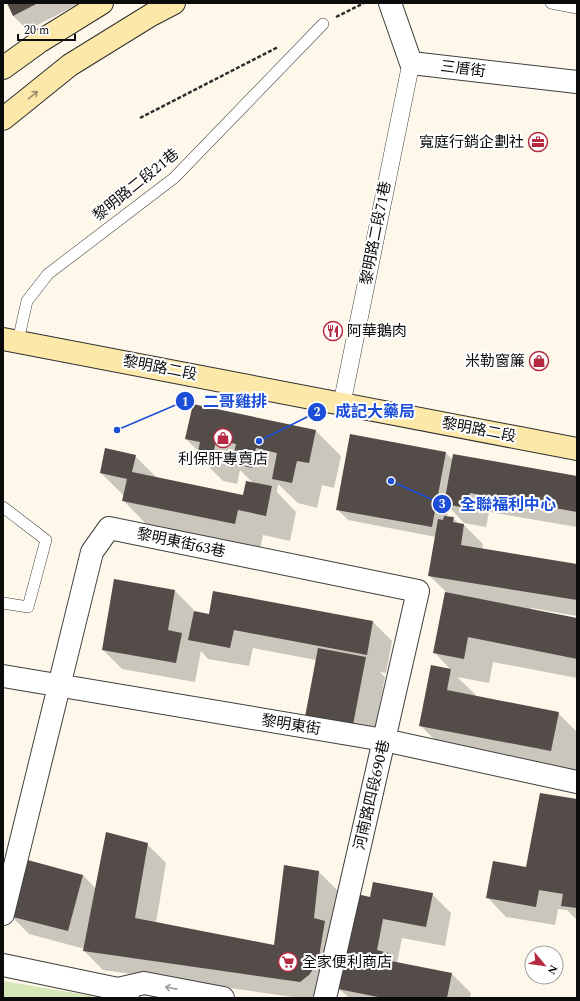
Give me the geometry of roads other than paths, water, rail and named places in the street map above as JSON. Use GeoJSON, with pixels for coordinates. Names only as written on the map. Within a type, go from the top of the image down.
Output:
{"type":"FeatureCollection","features":[{"type":"Feature","properties":{"kind":"main road"},"geometry":{"type":"LineString","coordinates":[[3,68],[39,42],[102,3]]}},
{"type":"Feature","properties":{"kind":"main road"},"geometry":{"type":"LineString","coordinates":[[3,120],[70,65],[151,15],[174,3]]}},
{"type":"Feature","properties":{"kind":"main road","name":"黎明路二段"},"geometry":{"type":"LineString","coordinates":[[11,340],[577,449]]}},
{"type":"Feature","properties":{"kind":"street"},"geometry":{"type":"LineString","coordinates":[[390,3],[411,62]]}},
{"type":"Feature","properties":{"kind":"street","name":"三厝街"},"geometry":{"type":"LineString","coordinates":[[411,62],[577,82]]}},
{"type":"Feature","properties":{"kind":"street","name":"黎明路二段71巷"},"geometry":{"type":"LineString","coordinates":[[342,403],[411,62]]}},
{"type":"Feature","properties":{"kind":"street","name":"黎明東街63巷"},"geometry":{"type":"LineString","coordinates":[[60,686],[92,552],[109,528],[418,591]]}},
{"type":"Feature","properties":{"kind":"street","name":"河南路四段690巷"},"geometry":{"type":"LineString","coordinates":[[326,998],[418,591]]}},
{"type":"Feature","properties":{"kind":"street","name":"黎明東街"},"geometry":{"type":"LineString","coordinates":[[3,676],[384,740],[577,782]]}},
{"type":"Feature","properties":{"kind":"street"},"geometry":{"type":"LineString","coordinates":[[3,914],[60,686]]}},
{"type":"Feature","properties":{"kind":"street"},"geometry":{"type":"LineString","coordinates":[[3,965],[120,995],[142,991],[223,998]]}},
{"type":"Feature","properties":{"kind":"lane"},"geometry":{"type":"LineString","coordinates":[[551,3],[577,8]]}},
{"type":"Feature","properties":{"kind":"lane","name":"黎明路二段21巷"},"geometry":{"type":"LineString","coordinates":[[11,340],[27,301],[48,274],[174,178],[323,24]]}},
{"type":"Feature","properties":{"kind":"lane"},"geometry":{"type":"LineString","coordinates":[[3,507],[46,540],[28,607],[3,603]]}},
{"type":"Feature","properties":{"kind":"place","name":"寬庭行銷企劃社"},"geometry":{"type":"Point","coordinates":[538,142]}},
{"type":"Feature","properties":{"kind":"place","name":"阿華鵝肉"},"geometry":{"type":"Point","coordinates":[333,331]}},
{"type":"Feature","properties":{"kind":"place","name":"米勒窗簾"},"geometry":{"type":"Point","coordinates":[539,361]}},
{"type":"Feature","properties":{"kind":"place","name":"二哥雞排"},"geometry":{"type":"Point","coordinates":[117,430]}},
{"type":"Feature","properties":{"kind":"place","name":"利保肝專賣店"},"geometry":{"type":"Point","coordinates":[223,438]}},
{"type":"Feature","properties":{"kind":"place","name":"成記大藥局"},"geometry":{"type":"Point","coordinates":[259,441]}},
{"type":"Feature","properties":{"kind":"place","name":"全聯福利中心"},"geometry":{"type":"Point","coordinates":[391,481]}},
{"type":"Feature","properties":{"kind":"place","name":"全家便利商店"},"geometry":{"type":"Point","coordinates":[288,962]}}]}
